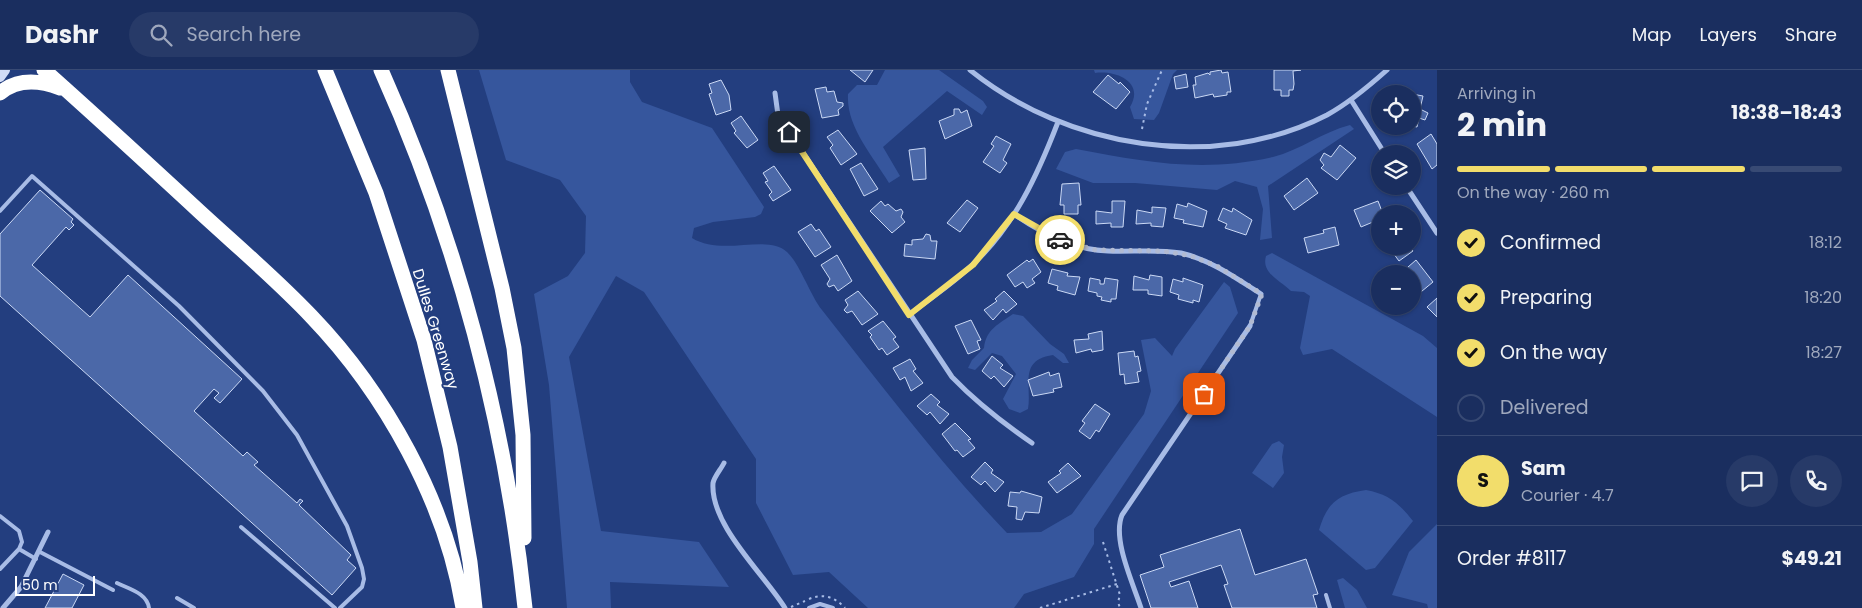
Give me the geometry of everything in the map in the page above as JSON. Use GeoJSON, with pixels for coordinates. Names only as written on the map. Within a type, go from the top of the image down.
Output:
{"type":"FeatureCollection","features":[{"type":"Feature","properties":{"kind":"highway"},"geometry":{"type":"LineString","coordinates":[[44,70],[288,292],[330,336],[387,413],[426,487],[460,586],[463,608]]}},
{"type":"Feature","properties":{"kind":"highway","name":"Dulles Greenway"},"geometry":{"type":"LineString","coordinates":[[326,70],[376,193],[424,340],[450,447],[470,562],[475,608]]}},
{"type":"Feature","properties":{"kind":"highway"},"geometry":{"type":"LineString","coordinates":[[381,70],[434,206],[473,330],[502,457],[525,604]]}},
{"type":"Feature","properties":{"kind":"highway"},"geometry":{"type":"LineString","coordinates":[[448,70],[502,288],[514,348],[523,435],[525,604]]}},
{"type":"Feature","properties":{"kind":"highway"},"geometry":{"type":"LineString","coordinates":[[0,93],[15,84],[29,81],[42,82],[68,92]]}},
{"type":"Feature","properties":{"kind":"main road"},"geometry":{"type":"LineString","coordinates":[[0,77],[5,70]]}},
{"type":"Feature","properties":{"kind":"street"},"geometry":{"type":"LineString","coordinates":[[970,70],[1012,99],[1058,122],[1109,138],[1136,143],[1215,146],[1264,138],[1297,128],[1325,116],[1351,100],[1387,70]]}},
{"type":"Feature","properties":{"kind":"street"},"geometry":{"type":"LineString","coordinates":[[775,94],[778,115],[909,315],[952,377],[970,396],[1032,443]]}},
{"type":"Feature","properties":{"kind":"street"},"geometry":{"type":"LineString","coordinates":[[1351,100],[1379,145]]}},
{"type":"Feature","properties":{"kind":"street"},"geometry":{"type":"LineString","coordinates":[[909,315],[973,265],[1014,214],[1036,173],[1058,122]]}},
{"type":"Feature","properties":{"kind":"street"},"geometry":{"type":"LineString","coordinates":[[1412,195],[1437,233]]}},
{"type":"Feature","properties":{"kind":"street"},"geometry":{"type":"LineString","coordinates":[[1014,214],[1040,231],[1071,244],[1107,251],[1179,253],[1205,260],[1262,294]]}},
{"type":"Feature","properties":{"kind":"street"},"geometry":{"type":"LineString","coordinates":[[1141,608],[1120,540],[1118,523],[1250,326]]}},
{"type":"Feature","properties":{"kind":"street"},"geometry":{"type":"LineString","coordinates":[[724,463],[713,482],[716,506],[730,532],[785,608]]}},
{"type":"Feature","properties":{"kind":"street"},"geometry":{"type":"LineString","coordinates":[[3,608],[21,586],[37,560],[48,532]]}},
{"type":"Feature","properties":{"kind":"lane"},"geometry":{"type":"LineString","coordinates":[[0,211],[32,176],[179,306],[263,391],[297,435],[347,526],[362,568],[364,579],[362,586],[340,608]]}},
{"type":"Feature","properties":{"kind":"lane"},"geometry":{"type":"LineString","coordinates":[[1250,326],[1262,294]]}},
{"type":"Feature","properties":{"kind":"lane"},"geometry":{"type":"LineString","coordinates":[[0,516],[22,536],[22,542],[18,549],[0,569]]}},
{"type":"Feature","properties":{"kind":"lane"},"geometry":{"type":"LineString","coordinates":[[241,527],[335,608]]}},
{"type":"Feature","properties":{"kind":"lane"},"geometry":{"type":"LineString","coordinates":[[18,549],[37,560]]}},
{"type":"Feature","properties":{"kind":"lane"},"geometry":{"type":"LineString","coordinates":[[40,552],[113,590]]}},
{"type":"Feature","properties":{"kind":"lane"},"geometry":{"type":"LineString","coordinates":[[117,583],[141,595],[148,601],[149,608]]}},
{"type":"Feature","properties":{"kind":"lane"},"geometry":{"type":"LineString","coordinates":[[1326,595],[1330,608]]}},
{"type":"Feature","properties":{"kind":"lane"},"geometry":{"type":"LineString","coordinates":[[177,598],[194,608]]}},
{"type":"Feature","properties":{"kind":"lane"},"geometry":{"type":"LineString","coordinates":[[809,608],[820,604],[833,608]]}},
{"type":"Feature","properties":{"kind":"path"},"geometry":{"type":"LineString","coordinates":[[1142,129],[1147,104],[1162,70]]}},
{"type":"Feature","properties":{"kind":"path"},"geometry":{"type":"LineString","coordinates":[[1103,542],[1120,595],[1118,602],[1120,608]]}},
{"type":"Feature","properties":{"kind":"path"},"geometry":{"type":"LineString","coordinates":[[1040,608],[1117,584]]}},
{"type":"Feature","properties":{"kind":"shaded area"},"geometry":{"type":"Polygon","coordinates":[[[479,70],[630,70],[630,82],[642,102],[712,128],[764,207],[761,214],[755,217],[713,222],[694,228],[692,238],[717,246],[768,244],[787,252],[792,257],[822,310],[889,396],[935,452],[1007,533],[1041,532],[1072,514],[1144,414],[1151,391],[1141,340],[1155,338],[1172,356],[1175,349],[1224,282],[1230,287],[1238,313],[1094,529],[1094,544],[1074,577],[1024,594],[1014,608],[868,608],[829,572],[793,575],[756,503],[756,459],[644,292],[616,276],[569,357],[601,531],[699,542],[729,587],[610,582],[611,608],[567,608],[549,385],[534,294],[568,276],[585,253],[586,216],[560,180],[506,160],[479,70]]]}},
{"type":"Feature","properties":{"kind":"shaded area"},"geometry":{"type":"Polygon","coordinates":[[[885,70],[939,70],[983,101],[987,107],[982,115],[947,91],[883,147],[900,176],[889,183],[856,130],[851,118],[848,94],[857,85],[877,85],[885,70]]]}},
{"type":"Feature","properties":{"kind":"shaded area"},"geometry":{"type":"Polygon","coordinates":[[[1094,70],[1177,70],[1173,74],[1159,113],[1154,120],[1134,119],[1130,107],[1134,98],[1131,84],[1119,76],[1095,73],[1094,70]]]}},
{"type":"Feature","properties":{"kind":"shaded area"},"geometry":{"type":"Polygon","coordinates":[[[1350,125],[1354,129],[1268,186],[1272,238],[1260,240],[1263,209],[1257,187],[1235,181],[1217,190],[1135,183],[1093,183],[1056,169],[1065,152],[1076,149],[1174,164],[1198,165],[1247,162],[1283,154],[1330,132],[1350,125]]]}},
{"type":"Feature","properties":{"kind":"shaded area"},"geometry":{"type":"Polygon","coordinates":[[[1272,253],[1371,307],[1371,315],[1385,315],[1423,336],[1437,348],[1437,417],[1332,349],[1303,355],[1300,348],[1310,296],[1304,292],[1291,291],[1272,276],[1266,267],[1266,256],[1272,253]]]}},
{"type":"Feature","properties":{"kind":"shaded area"},"geometry":{"type":"Polygon","coordinates":[[[1013,314],[1023,316],[1050,344],[1064,354],[1069,363],[1063,363],[1053,355],[1035,362],[1029,375],[1028,409],[1020,413],[1009,409],[1003,399],[1016,374],[1002,356],[992,353],[975,370],[968,368],[972,360],[984,348],[985,341],[990,332],[1013,314]]]}},
{"type":"Feature","properties":{"kind":"shaded area"},"geometry":{"type":"Polygon","coordinates":[[[1279,441],[1284,445],[1282,457],[1284,473],[1273,488],[1252,473],[1272,444],[1279,441]]]}},
{"type":"Feature","properties":{"kind":"shaded area"},"geometry":{"type":"Polygon","coordinates":[[[1366,490],[1381,494],[1392,500],[1413,521],[1375,568],[1366,570],[1319,530],[1326,513],[1335,501],[1348,494],[1366,490]]]}},
{"type":"Feature","properties":{"kind":"shaded area"},"geometry":{"type":"Polygon","coordinates":[[[1437,524],[1437,608],[1428,608],[1427,604],[1392,595],[1409,552],[1437,524]]]}},
{"type":"Feature","properties":{"kind":"shaded area"},"geometry":{"type":"Polygon","coordinates":[[[1343,578],[1357,590],[1367,608],[1345,608],[1337,580],[1343,578]]]}},
{"type":"Feature","properties":{"kind":"building"},"geometry":{"type":"Polygon","coordinates":[[[850,70],[873,70],[865,82],[850,70]]]}},
{"type":"Feature","properties":{"kind":"building"},"geometry":{"type":"Polygon","coordinates":[[[1221,70],[1222,73],[1228,72],[1231,92],[1227,92],[1227,95],[1214,97],[1213,94],[1195,98],[1193,85],[1196,85],[1195,77],[1208,73],[1210,75],[1210,72],[1221,70]]]}},
{"type":"Feature","properties":{"kind":"building"},"geometry":{"type":"Polygon","coordinates":[[[1274,70],[1301,70],[1293,71],[1294,84],[1293,90],[1289,90],[1289,96],[1281,96],[1281,90],[1274,90],[1274,70]]]}},
{"type":"Feature","properties":{"kind":"building"},"geometry":{"type":"Polygon","coordinates":[[[1186,74],[1188,87],[1176,89],[1174,77],[1186,74]]]}},
{"type":"Feature","properties":{"kind":"building"},"geometry":{"type":"Polygon","coordinates":[[[1108,75],[1119,84],[1120,82],[1130,92],[1116,109],[1093,92],[1108,75]]]}},
{"type":"Feature","properties":{"kind":"building"},"geometry":{"type":"Polygon","coordinates":[[[721,80],[729,95],[731,110],[716,115],[709,94],[712,93],[709,84],[721,80]]]}},
{"type":"Feature","properties":{"kind":"building"},"geometry":{"type":"Polygon","coordinates":[[[826,87],[827,92],[834,91],[837,102],[843,103],[843,106],[838,110],[839,115],[822,118],[815,89],[826,87]]]}},
{"type":"Feature","properties":{"kind":"building"},"geometry":{"type":"Polygon","coordinates":[[[954,109],[959,109],[961,113],[967,110],[972,126],[945,139],[939,121],[954,115],[954,109]]]}},
{"type":"Feature","properties":{"kind":"building"},"geometry":{"type":"Polygon","coordinates":[[[1421,110],[1428,113],[1425,120],[1421,119],[1421,110]]]}},
{"type":"Feature","properties":{"kind":"building"},"geometry":{"type":"Polygon","coordinates":[[[741,116],[758,140],[747,148],[734,133],[736,131],[731,123],[741,116]]]}},
{"type":"Feature","properties":{"kind":"building"},"geometry":{"type":"Polygon","coordinates":[[[838,130],[857,154],[841,165],[830,148],[833,145],[827,137],[838,130]]]}},
{"type":"Feature","properties":{"kind":"building"},"geometry":{"type":"Polygon","coordinates":[[[1431,134],[1437,144],[1437,165],[1432,169],[1421,151],[1421,145],[1417,144],[1431,134]]]}},
{"type":"Feature","properties":{"kind":"building"},"geometry":{"type":"Polygon","coordinates":[[[996,136],[1011,144],[1003,160],[1007,163],[1000,173],[983,162],[994,146],[991,144],[996,136]]]}},
{"type":"Feature","properties":{"kind":"building"},"geometry":{"type":"Polygon","coordinates":[[[1340,145],[1356,158],[1337,180],[1321,168],[1324,165],[1320,160],[1324,153],[1331,157],[1340,145]]]}},
{"type":"Feature","properties":{"kind":"building"},"geometry":{"type":"Polygon","coordinates":[[[925,148],[926,179],[913,180],[909,150],[925,148]]]}},
{"type":"Feature","properties":{"kind":"building"},"geometry":{"type":"Polygon","coordinates":[[[861,163],[878,189],[864,196],[850,169],[861,163]]]}},
{"type":"Feature","properties":{"kind":"building"},"geometry":{"type":"Polygon","coordinates":[[[774,166],[791,190],[773,201],[769,195],[772,192],[765,182],[768,181],[763,173],[774,166]]]}},
{"type":"Feature","properties":{"kind":"building"},"geometry":{"type":"Polygon","coordinates":[[[1307,178],[1318,193],[1294,210],[1284,196],[1307,178]]]}},
{"type":"Feature","properties":{"kind":"building"},"geometry":{"type":"Polygon","coordinates":[[[1079,183],[1081,205],[1078,205],[1078,214],[1064,214],[1064,205],[1060,205],[1062,184],[1079,183]]]}},
{"type":"Feature","properties":{"kind":"building"},"geometry":{"type":"Polygon","coordinates":[[[40,190],[73,219],[71,222],[74,225],[69,230],[66,227],[32,265],[90,317],[128,275],[242,379],[220,403],[214,398],[219,393],[214,389],[194,411],[243,456],[247,452],[258,462],[254,465],[297,503],[300,499],[303,501],[299,505],[351,555],[347,560],[356,568],[332,595],[0,296],[0,234],[40,190]]]}},
{"type":"Feature","properties":{"kind":"building"},"geometry":{"type":"Polygon","coordinates":[[[967,200],[978,208],[960,232],[947,223],[967,200]]]}},
{"type":"Feature","properties":{"kind":"building"},"geometry":{"type":"Polygon","coordinates":[[[881,201],[885,206],[888,204],[896,211],[901,209],[903,212],[901,217],[905,222],[892,233],[870,211],[881,201]]]}},
{"type":"Feature","properties":{"kind":"building"},"geometry":{"type":"Polygon","coordinates":[[[1112,201],[1125,201],[1123,227],[1111,227],[1111,223],[1096,224],[1096,211],[1112,213],[1112,201]]]}},
{"type":"Feature","properties":{"kind":"building"},"geometry":{"type":"Polygon","coordinates":[[[1378,201],[1380,205],[1371,205],[1371,223],[1361,227],[1354,210],[1378,201]]]}},
{"type":"Feature","properties":{"kind":"building"},"geometry":{"type":"Polygon","coordinates":[[[1188,203],[1207,211],[1203,227],[1183,223],[1184,220],[1174,218],[1177,204],[1187,207],[1188,203]]]}},
{"type":"Feature","properties":{"kind":"building"},"geometry":{"type":"Polygon","coordinates":[[[1152,207],[1166,208],[1163,227],[1151,226],[1151,223],[1136,224],[1137,210],[1152,213],[1152,207]]]}},
{"type":"Feature","properties":{"kind":"building"},"geometry":{"type":"Polygon","coordinates":[[[1223,208],[1232,212],[1233,208],[1252,220],[1246,235],[1225,228],[1227,224],[1218,220],[1223,208]]]}},
{"type":"Feature","properties":{"kind":"building"},"geometry":{"type":"Polygon","coordinates":[[[811,224],[816,231],[819,229],[831,247],[815,257],[798,232],[811,224]]]}},
{"type":"Feature","properties":{"kind":"building"},"geometry":{"type":"Polygon","coordinates":[[[1335,227],[1339,245],[1308,253],[1304,238],[1324,233],[1323,230],[1335,227]]]}},
{"type":"Feature","properties":{"kind":"building"},"geometry":{"type":"Polygon","coordinates":[[[926,234],[930,235],[931,241],[937,241],[935,259],[904,256],[905,244],[912,245],[912,240],[923,239],[926,234]]]}},
{"type":"Feature","properties":{"kind":"building"},"geometry":{"type":"Polygon","coordinates":[[[837,255],[852,281],[838,291],[834,285],[829,287],[827,284],[830,279],[821,265],[837,255]]]}},
{"type":"Feature","properties":{"kind":"building"},"geometry":{"type":"Polygon","coordinates":[[[1395,255],[1407,255],[1399,261],[1395,255]]]}},
{"type":"Feature","properties":{"kind":"building"},"geometry":{"type":"Polygon","coordinates":[[[1033,259],[1041,272],[1032,279],[1035,283],[1027,288],[1023,282],[1015,287],[1007,275],[1027,260],[1029,262],[1033,259]]]}},
{"type":"Feature","properties":{"kind":"building"},"geometry":{"type":"Polygon","coordinates":[[[1416,260],[1420,265],[1410,265],[1416,260]]]}},
{"type":"Feature","properties":{"kind":"building"},"geometry":{"type":"Polygon","coordinates":[[[1421,266],[1433,282],[1421,292],[1421,266]]]}},
{"type":"Feature","properties":{"kind":"building"},"geometry":{"type":"Polygon","coordinates":[[[1052,269],[1068,273],[1067,276],[1080,277],[1075,295],[1057,290],[1058,286],[1048,283],[1052,269]]]}},
{"type":"Feature","properties":{"kind":"building"},"geometry":{"type":"Polygon","coordinates":[[[1150,275],[1162,277],[1162,296],[1148,294],[1148,290],[1133,290],[1134,276],[1149,280],[1150,275]]]}},
{"type":"Feature","properties":{"kind":"building"},"geometry":{"type":"Polygon","coordinates":[[[1090,278],[1100,280],[1100,284],[1104,284],[1105,278],[1118,280],[1116,299],[1111,299],[1111,302],[1101,300],[1102,297],[1097,296],[1097,293],[1088,291],[1090,278]]]}},
{"type":"Feature","properties":{"kind":"building"},"geometry":{"type":"Polygon","coordinates":[[[1183,278],[1203,285],[1199,302],[1193,300],[1193,303],[1178,299],[1179,295],[1170,292],[1173,279],[1183,282],[1183,278]]]}},
{"type":"Feature","properties":{"kind":"building"},"geometry":{"type":"Polygon","coordinates":[[[858,291],[878,314],[862,325],[852,311],[847,313],[844,310],[848,305],[845,300],[858,291]]]}},
{"type":"Feature","properties":{"kind":"building"},"geometry":{"type":"Polygon","coordinates":[[[1004,291],[1017,304],[1006,313],[1003,309],[993,320],[984,310],[997,301],[995,299],[1004,291]]]}},
{"type":"Feature","properties":{"kind":"building"},"geometry":{"type":"Polygon","coordinates":[[[1437,298],[1437,317],[1427,307],[1437,298]]]}},
{"type":"Feature","properties":{"kind":"building"},"geometry":{"type":"Polygon","coordinates":[[[971,320],[981,340],[977,341],[980,349],[968,354],[955,326],[971,320]]]}},
{"type":"Feature","properties":{"kind":"building"},"geometry":{"type":"Polygon","coordinates":[[[883,321],[896,337],[893,339],[899,347],[887,355],[882,348],[879,350],[868,331],[883,321]]]}},
{"type":"Feature","properties":{"kind":"building"},"geometry":{"type":"Polygon","coordinates":[[[1102,331],[1103,350],[1092,352],[1091,349],[1076,353],[1074,340],[1089,339],[1088,334],[1102,331]]]}},
{"type":"Feature","properties":{"kind":"building"},"geometry":{"type":"Polygon","coordinates":[[[1134,351],[1135,357],[1138,356],[1141,371],[1137,372],[1139,382],[1125,384],[1124,374],[1120,375],[1118,353],[1134,351]]]}},
{"type":"Feature","properties":{"kind":"building"},"geometry":{"type":"Polygon","coordinates":[[[992,356],[1003,365],[1000,368],[1013,376],[1004,387],[994,376],[991,379],[982,371],[992,356]]]}},
{"type":"Feature","properties":{"kind":"building"},"geometry":{"type":"Polygon","coordinates":[[[910,359],[916,369],[913,371],[923,383],[911,391],[905,377],[900,380],[893,368],[910,359]]]}},
{"type":"Feature","properties":{"kind":"building"},"geometry":{"type":"Polygon","coordinates":[[[1049,372],[1050,376],[1059,373],[1062,387],[1053,389],[1054,392],[1033,396],[1028,380],[1049,372]]]}},
{"type":"Feature","properties":{"kind":"building"},"geometry":{"type":"Polygon","coordinates":[[[931,394],[940,402],[937,405],[949,414],[940,424],[930,412],[927,415],[917,406],[931,394]]]}},
{"type":"Feature","properties":{"kind":"building"},"geometry":{"type":"Polygon","coordinates":[[[1095,404],[1110,414],[1099,432],[1096,430],[1090,439],[1079,431],[1085,423],[1082,421],[1095,404]]]}},
{"type":"Feature","properties":{"kind":"building"},"geometry":{"type":"Polygon","coordinates":[[[955,423],[971,439],[968,440],[975,448],[963,457],[957,450],[955,451],[942,434],[955,423]]]}},
{"type":"Feature","properties":{"kind":"building"},"geometry":{"type":"Polygon","coordinates":[[[985,462],[993,470],[991,473],[1004,482],[995,492],[985,481],[981,485],[971,477],[985,462]]]}},
{"type":"Feature","properties":{"kind":"building"},"geometry":{"type":"Polygon","coordinates":[[[1068,463],[1081,476],[1057,493],[1048,482],[1061,473],[1059,471],[1068,463]]]}},
{"type":"Feature","properties":{"kind":"building"},"geometry":{"type":"Polygon","coordinates":[[[1021,491],[1042,497],[1039,513],[1025,512],[1022,520],[1016,519],[1017,507],[1008,506],[1010,492],[1020,493],[1021,491]]]}},
{"type":"Feature","properties":{"kind":"building"},"geometry":{"type":"Polygon","coordinates":[[[1240,529],[1255,575],[1306,559],[1318,594],[1313,595],[1317,608],[1232,608],[1224,585],[1228,584],[1221,565],[1169,582],[1171,587],[1189,581],[1198,608],[1151,608],[1140,575],[1164,567],[1160,555],[1240,529]]]}},
{"type":"Feature","properties":{"kind":"building"},"geometry":{"type":"Polygon","coordinates":[[[63,574],[84,585],[72,608],[45,608],[63,574]]]}},
{"type":"Feature","properties":{"kind":"way so far"},"geometry":{"type":"LineString","coordinates":[[1060,240],[1096,250],[1162,251],[1191,256],[1217,266],[1262,294],[1250,326],[1204,394]]}},
{"type":"Feature","properties":{"kind":"route"},"geometry":{"type":"LineString","coordinates":[[789,132],[909,315],[973,265],[1014,214],[1040,231],[1060,240]]}}]}
